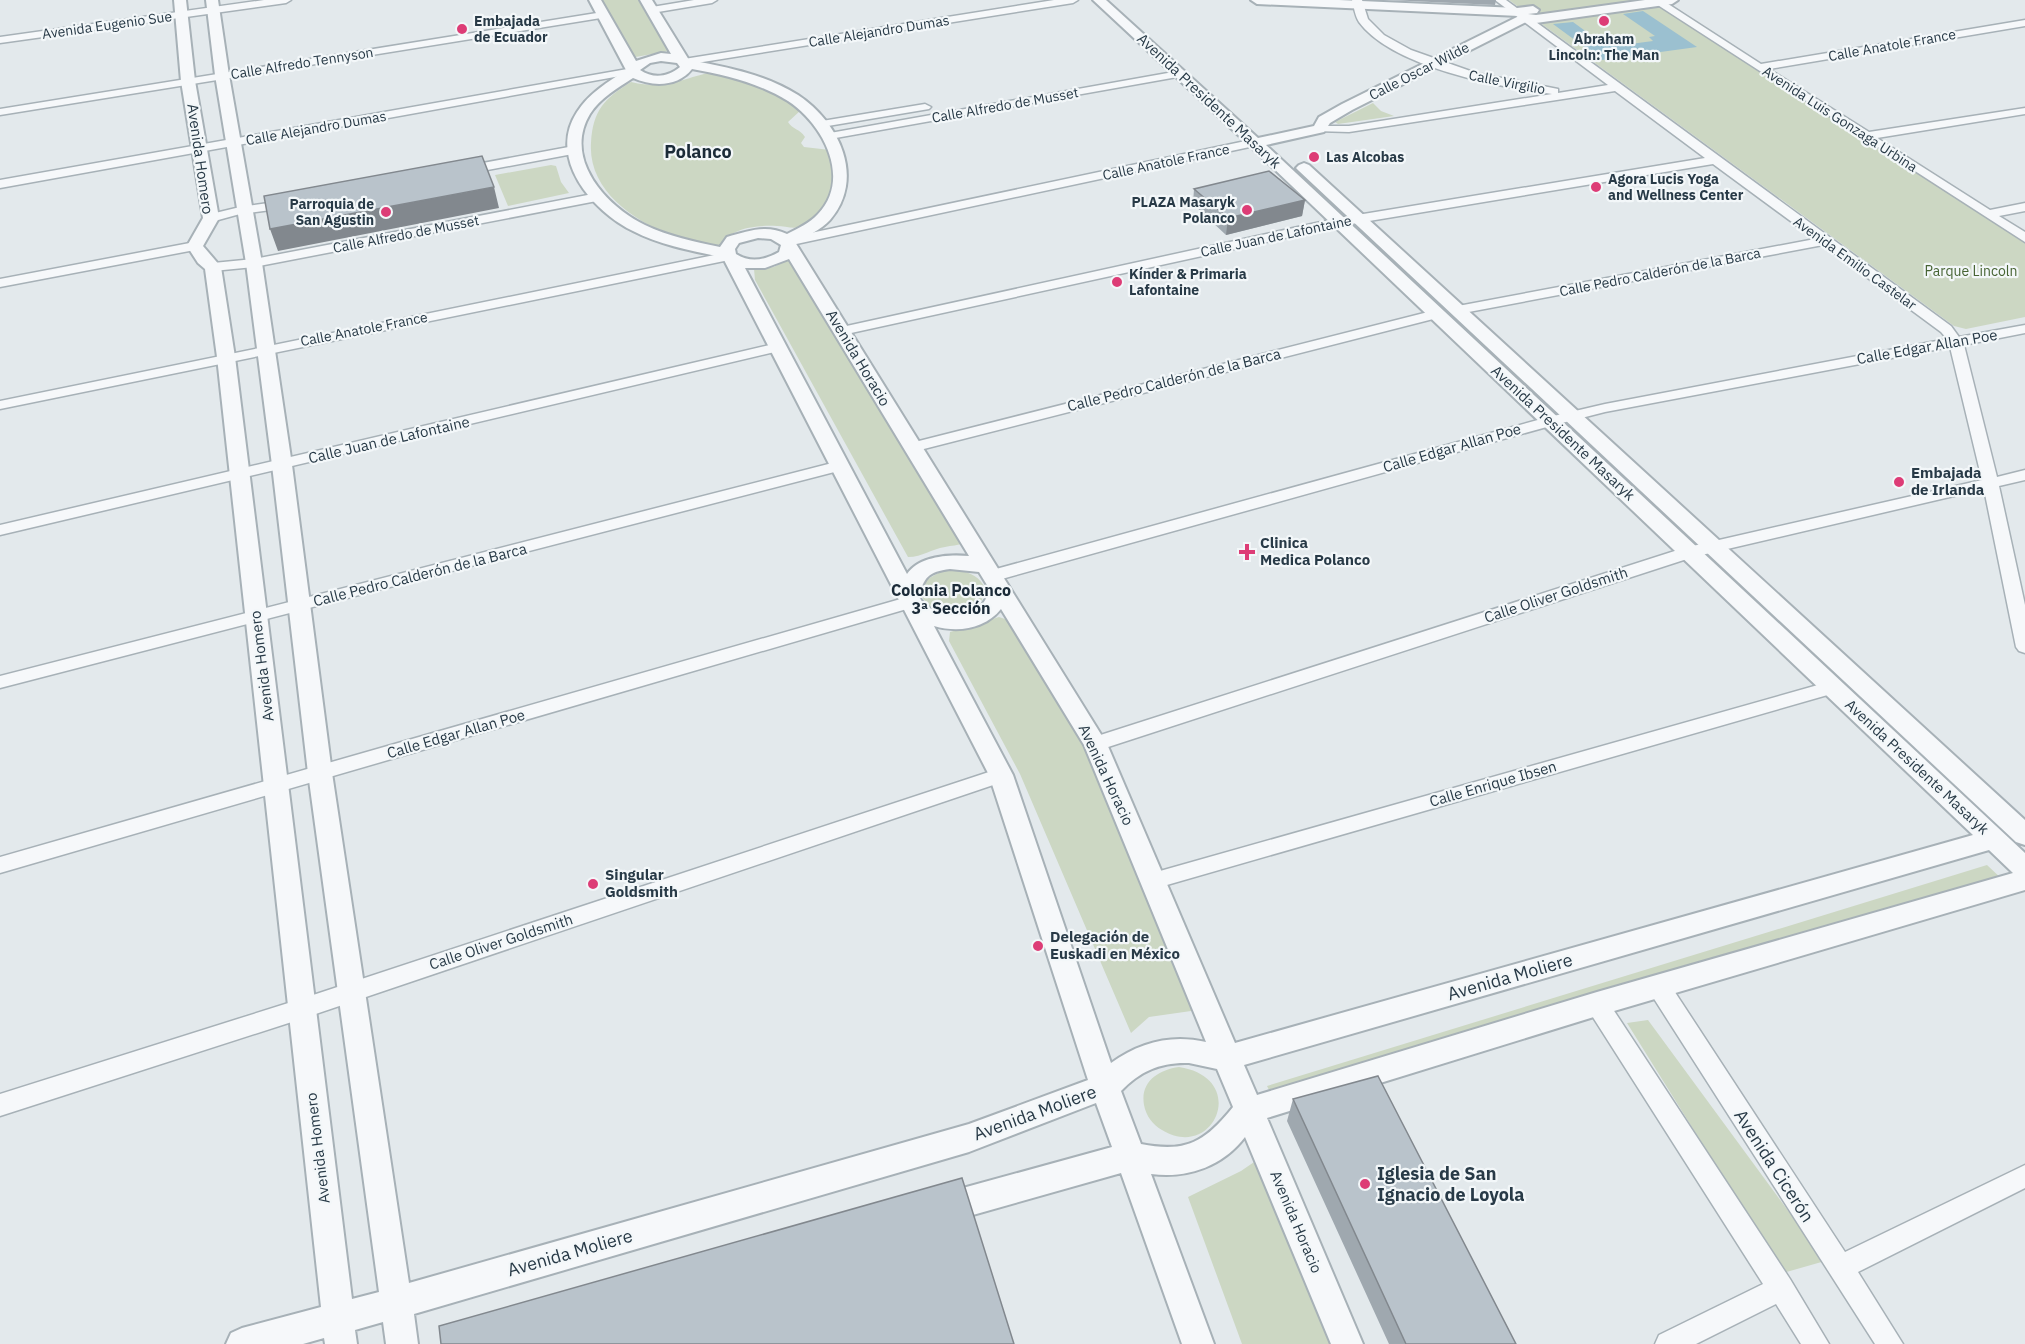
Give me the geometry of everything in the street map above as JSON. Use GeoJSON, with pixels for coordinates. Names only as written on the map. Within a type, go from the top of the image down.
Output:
{"type":"FeatureCollection","features":[{"type":"Feature","properties":{"kind":"street","name":"Avenida Eugenio Sue"},"geometry":{"type":"LineString","coordinates":[[0,40],[181,7],[286,0]]}},
{"type":"Feature","properties":{"kind":"street"},"geometry":{"type":"LineString","coordinates":[[595,0],[633,71],[644,79],[666,79],[681,74],[687,67],[649,5],[712,0]]}},
{"type":"Feature","properties":{"kind":"street","name":"Calle Alejandro Dumas"},"geometry":{"type":"LineString","coordinates":[[684,62],[1073,0]]}},
{"type":"Feature","properties":{"kind":"street","name":"Avenida Presidente Masaryk"},"geometry":{"type":"LineString","coordinates":[[1099,0],[1550,420],[1701,550],[2007,824],[2025,869]]}},
{"type":"Feature","properties":{"kind":"street","name":"Avenida Presidente Masaryk"},"geometry":{"type":"LineString","coordinates":[[1118,0],[1360,218],[1571,416],[1832,687],[2007,824],[2025,835]]}},
{"type":"Feature","properties":{"kind":"street"},"geometry":{"type":"LineString","coordinates":[[1257,0],[1357,2],[1520,15],[1536,19],[1672,0]]}},
{"type":"Feature","properties":{"kind":"street","name":"Avenida Emilio Castelar"},"geometry":{"type":"LineString","coordinates":[[1500,0],[1946,328],[1956,342],[1991,483],[2025,647]]}},
{"type":"Feature","properties":{"kind":"street"},"geometry":{"type":"LineString","coordinates":[[1520,15],[1600,0]]}},
{"type":"Feature","properties":{"kind":"street","name":"Avenida Luis Gonzaga Urbina"},"geometry":{"type":"LineString","coordinates":[[1656,1],[2025,237]]}},
{"type":"Feature","properties":{"kind":"street","name":"Calle Virgilio"},"geometry":{"type":"LineString","coordinates":[[1357,2],[1362,19],[1380,36],[1403,51],[1436,64],[1503,83],[1534,89],[1579,93]]}},
{"type":"Feature","properties":{"kind":"street"},"geometry":{"type":"LineString","coordinates":[[212,5],[222,75],[247,212],[282,465],[320,773],[402,1344]]}},
{"type":"Feature","properties":{"kind":"street","name":"Avenida Homero"},"geometry":{"type":"LineString","coordinates":[[181,7],[188,81],[211,218],[195,246]]}},
{"type":"Feature","properties":{"kind":"street","name":"Calle Alfredo Tennyson"},"geometry":{"type":"LineString","coordinates":[[0,112],[603,15]]}},
{"type":"Feature","properties":{"kind":"street","name":"Calle Oscar Wilde"},"geometry":{"type":"LineString","coordinates":[[1319,129],[1324,120],[1436,64],[1520,15]]}},
{"type":"Feature","properties":{"kind":"street","name":"Calle Anatole France"},"geometry":{"type":"LineString","coordinates":[[1760,68],[2025,23]]}},
{"type":"Feature","properties":{"kind":"street"},"geometry":{"type":"LineString","coordinates":[[669,57],[738,75],[776,88],[808,109],[826,130],[842,172],[839,191],[823,218],[787,242],[786,254],[765,263],[748,264],[729,256],[663,238],[616,215],[598,197],[582,174],[574,150],[579,120],[605,90],[633,71],[640,62],[653,58],[669,57]]}},
{"type":"Feature","properties":{"kind":"street","name":"Calle Alfredo de Musset"},"geometry":{"type":"LineString","coordinates":[[972,98],[1174,69]]}},
{"type":"Feature","properties":{"kind":"street","name":"Calle Alfredo de Musset"},"geometry":{"type":"LineString","coordinates":[[826,130],[1174,69]]}},
{"type":"Feature","properties":{"kind":"street","name":"Calle Alejandro Dumas"},"geometry":{"type":"LineString","coordinates":[[0,184],[633,71]]}},
{"type":"Feature","properties":{"kind":"street","name":"Calle Anatole France"},"geometry":{"type":"LineString","coordinates":[[787,242],[1270,138],[1319,129],[1349,129],[1619,87]]}},
{"type":"Feature","properties":{"kind":"street","name":"Calle Alfredo de Musset"},"geometry":{"type":"LineString","coordinates":[[826,130],[937,104]]}},
{"type":"Feature","properties":{"kind":"street"},"geometry":{"type":"LineString","coordinates":[[1868,136],[2025,111]]}},
{"type":"Feature","properties":{"kind":"street"},"geometry":{"type":"LineString","coordinates":[[446,174],[574,150]]}},
{"type":"Feature","properties":{"kind":"street","name":"Calle Juan de Lafontaine"},"geometry":{"type":"LineString","coordinates":[[842,332],[1339,222],[1715,160]]}},
{"type":"Feature","properties":{"kind":"street","name":"Calle Alfredo de Musset"},"geometry":{"type":"LineString","coordinates":[[213,267],[254,263],[598,197]]}},
{"type":"Feature","properties":{"kind":"street"},"geometry":{"type":"LineString","coordinates":[[211,218],[227,212],[247,212],[305,201]]}},
{"type":"Feature","properties":{"kind":"street"},"geometry":{"type":"LineString","coordinates":[[1988,214],[2025,207]]}},
{"type":"Feature","properties":{"kind":"street"},"geometry":{"type":"LineString","coordinates":[[787,242],[774,234],[748,234],[733,240],[727,249],[1000,775],[1106,1087],[1198,1344]]}},
{"type":"Feature","properties":{"kind":"street","name":"Calle Pedro Calderón de la Barca"},"geometry":{"type":"LineString","coordinates":[[1458,310],[1826,241]]}},
{"type":"Feature","properties":{"kind":"street","name":"Avenida Horacio"},"geometry":{"type":"LineString","coordinates":[[787,242],[1095,744],[1347,1344]]}},
{"type":"Feature","properties":{"kind":"street"},"geometry":{"type":"LineString","coordinates":[[0,283],[195,246],[204,260],[213,267]]}},
{"type":"Feature","properties":{"kind":"street","name":"Calle Anatole France"},"geometry":{"type":"LineString","coordinates":[[0,405],[729,256]]}},
{"type":"Feature","properties":{"kind":"street","name":"Avenida Homero"},"geometry":{"type":"LineString","coordinates":[[213,267],[226,357],[339,1331]]}},
{"type":"Feature","properties":{"kind":"street","name":"Calle Pedro Calderón de la Barca"},"geometry":{"type":"LineString","coordinates":[[912,447],[1436,314]]}},
{"type":"Feature","properties":{"kind":"street","name":"Calle Edgar Allan Poe"},"geometry":{"type":"LineString","coordinates":[[992,578],[1550,420],[2025,329]]}},
{"type":"Feature","properties":{"kind":"street","name":"Calle Juan de Lafontaine"},"geometry":{"type":"LineString","coordinates":[[0,530],[778,347]]}},
{"type":"Feature","properties":{"kind":"street","name":"Calle Pedro Calderón de la Barca"},"geometry":{"type":"LineString","coordinates":[[0,682],[840,466]]}},
{"type":"Feature","properties":{"kind":"street","name":"Calle Oliver Goldsmith"},"geometry":{"type":"LineString","coordinates":[[1095,744],[1701,550],[2025,475]]}},
{"type":"Feature","properties":{"kind":"street"},"geometry":{"type":"LineString","coordinates":[[958,561],[992,578],[996,602],[990,610],[971,620],[945,622],[929,618],[912,602],[910,586],[914,578],[933,565],[958,561]]}},
{"type":"Feature","properties":{"kind":"street","name":"Calle Edgar Allan Poe"},"geometry":{"type":"LineString","coordinates":[[0,865],[912,602]]}},
{"type":"Feature","properties":{"kind":"street","name":"Calle Enrique Ibsen"},"geometry":{"type":"LineString","coordinates":[[1153,881],[1832,687]]}},
{"type":"Feature","properties":{"kind":"street","name":"Calle Oliver Goldsmith"},"geometry":{"type":"LineString","coordinates":[[0,1105],[350,992],[1000,775]]}},
{"type":"Feature","properties":{"kind":"street","name":"Avenida Moliere"},"geometry":{"type":"LineString","coordinates":[[242,1344],[339,1331],[396,1303],[969,1138],[1106,1087],[1122,1070],[1154,1054],[1188,1051],[1226,1058],[2007,824]]}},
{"type":"Feature","properties":{"kind":"street"},"geometry":{"type":"LineString","coordinates":[[917,1215],[1131,1156],[1158,1162],[1196,1157],[1224,1140],[1248,1111],[1597,1004],[2025,880]]}},
{"type":"Feature","properties":{"kind":"street","name":"Avenida Cicerón"},"geometry":{"type":"LineString","coordinates":[[1659,987],[1890,1344]]}},
{"type":"Feature","properties":{"kind":"street"},"geometry":{"type":"LineString","coordinates":[[1597,1004],[1816,1344]]}},
{"type":"Feature","properties":{"kind":"street"},"geometry":{"type":"LineString","coordinates":[[1840,1268],[2025,1176]]}},
{"type":"Feature","properties":{"kind":"street"},"geometry":{"type":"LineString","coordinates":[[1668,1344],[1781,1288]]}},
{"type":"Feature","properties":{"kind":"green space"},"geometry":{"type":"Polygon","coordinates":[[[598,0],[638,0],[669,51],[630,58],[598,0]]]}},
{"type":"Feature","properties":{"kind":"green space","name":"Parque Lincoln"},"geometry":{"type":"Polygon","coordinates":[[[1509,0],[1649,0],[2025,242],[2025,317],[1966,329],[1954,326],[1509,0]]]}},
{"type":"Feature","properties":{"kind":"green space"},"geometry":{"type":"Polygon","coordinates":[[[714,72],[749,81],[791,103],[801,110],[788,122],[805,137],[801,143],[804,147],[830,150],[833,173],[830,195],[819,214],[810,222],[797,228],[769,226],[744,229],[730,235],[719,246],[682,239],[655,228],[627,211],[604,188],[592,160],[591,143],[594,122],[607,100],[631,82],[656,85],[674,83],[714,72]]]}},
{"type":"Feature","properties":{"kind":"green space"},"geometry":{"type":"Polygon","coordinates":[[[1373,103],[1381,111],[1394,116],[1338,124],[1335,122],[1373,103]]]}},
{"type":"Feature","properties":{"kind":"green space"},"geometry":{"type":"Polygon","coordinates":[[[556,166],[561,182],[569,193],[508,206],[495,175],[556,166]]]}},
{"type":"Feature","properties":{"kind":"green space"},"geometry":{"type":"Polygon","coordinates":[[[786,260],[796,260],[964,543],[908,557],[755,280],[754,269],[774,267],[786,260]]]}},
{"type":"Feature","properties":{"kind":"green space"},"geometry":{"type":"Polygon","coordinates":[[[942,571],[967,572],[978,579],[984,586],[982,600],[967,610],[941,612],[926,603],[921,595],[926,580],[942,571]]]}},
{"type":"Feature","properties":{"kind":"green space"},"geometry":{"type":"Polygon","coordinates":[[[999,617],[1008,620],[1084,739],[1198,1010],[1149,1017],[1131,1033],[1020,774],[949,641],[950,632],[999,617]]]}},
{"type":"Feature","properties":{"kind":"green space"},"geometry":{"type":"Polygon","coordinates":[[[1987,865],[2004,881],[1277,1106],[1267,1086],[1987,865]]]}},
{"type":"Feature","properties":{"kind":"green space"},"geometry":{"type":"Polygon","coordinates":[[[1648,1020],[1825,1261],[1783,1273],[1627,1023],[1648,1020]]]}},
{"type":"Feature","properties":{"kind":"green space"},"geometry":{"type":"Polygon","coordinates":[[[1179,1067],[1201,1074],[1214,1086],[1219,1100],[1217,1115],[1209,1127],[1197,1135],[1181,1137],[1162,1130],[1150,1120],[1146,1113],[1143,1097],[1152,1078],[1164,1071],[1179,1067]]]}},
{"type":"Feature","properties":{"kind":"green space"},"geometry":{"type":"Polygon","coordinates":[[[1260,1158],[1338,1344],[1242,1344],[1188,1197],[1241,1171],[1260,1158]]]}},
{"type":"Feature","properties":{"kind":"water"},"geometry":{"type":"Polygon","coordinates":[[[1643,11],[1697,47],[1602,60],[1553,24],[1573,22],[1603,44],[1610,43],[1615,46],[1653,41],[1649,37],[1655,36],[1623,14],[1643,11]]]}},
{"type":"Feature","properties":{"kind":"building"},"geometry":{"type":"Polygon","coordinates":[[[482,156],[494,187],[270,229],[264,196],[482,156]]]}},
{"type":"Feature","properties":{"kind":"building"},"geometry":{"type":"Polygon","coordinates":[[[1269,171],[1305,200],[1228,218],[1194,189],[1269,171]]]}},
{"type":"Feature","properties":{"kind":"building","name":"Iglesia de San Ignacio de Loyola"},"geometry":{"type":"Polygon","coordinates":[[[1378,1076],[1516,1344],[1406,1344],[1293,1099],[1378,1076]]]}},
{"type":"Feature","properties":{"kind":"building"},"geometry":{"type":"Polygon","coordinates":[[[962,1178],[1014,1344],[441,1344],[439,1326],[962,1178]]]}},
{"type":"Feature","properties":{"kind":"place","name":"Abraham Lincoln: The Man"},"geometry":{"type":"Point","coordinates":[1604,21]}},
{"type":"Feature","properties":{"kind":"place","name":"Embajada de Ecuador"},"geometry":{"type":"Point","coordinates":[462,29]}},
{"type":"Feature","properties":{"kind":"place","name":"Las Alcobas"},"geometry":{"type":"Point","coordinates":[1314,157]}},
{"type":"Feature","properties":{"kind":"place","name":"Agora Lucis Yoga and Wellness Center"},"geometry":{"type":"Point","coordinates":[1596,187]}},
{"type":"Feature","properties":{"kind":"place","name":"PLAZA Masaryk Polanco"},"geometry":{"type":"Point","coordinates":[1247,210]}},
{"type":"Feature","properties":{"kind":"place","name":"Parroquia de San Agustin"},"geometry":{"type":"Point","coordinates":[386,212]}},
{"type":"Feature","properties":{"kind":"place","name":"Kínder & Primaria Lafontaine"},"geometry":{"type":"Point","coordinates":[1117,282]}},
{"type":"Feature","properties":{"kind":"place","name":"Embajada de Irlanda"},"geometry":{"type":"Point","coordinates":[1899,482]}},
{"type":"Feature","properties":{"kind":"place","name":"Clinica Medica Polanco"},"geometry":{"type":"Point","coordinates":[1247,552]}},
{"type":"Feature","properties":{"kind":"place","name":"Singular Goldsmith"},"geometry":{"type":"Point","coordinates":[593,884]}},
{"type":"Feature","properties":{"kind":"place","name":"Delegación de Euskadi en México"},"geometry":{"type":"Point","coordinates":[1038,946]}},
{"type":"Feature","properties":{"kind":"place","name":"Iglesia de San Ignacio de Loyola"},"geometry":{"type":"Point","coordinates":[1365,1184]}},
{"type":"Feature","properties":{"kind":"district","name":"Polanco"},"geometry":{"type":"Point","coordinates":[698,152]}},
{"type":"Feature","properties":{"kind":"district","name":"Colonia Polanco 3ª Sección"},"geometry":{"type":"Point","coordinates":[951,599]}}]}
